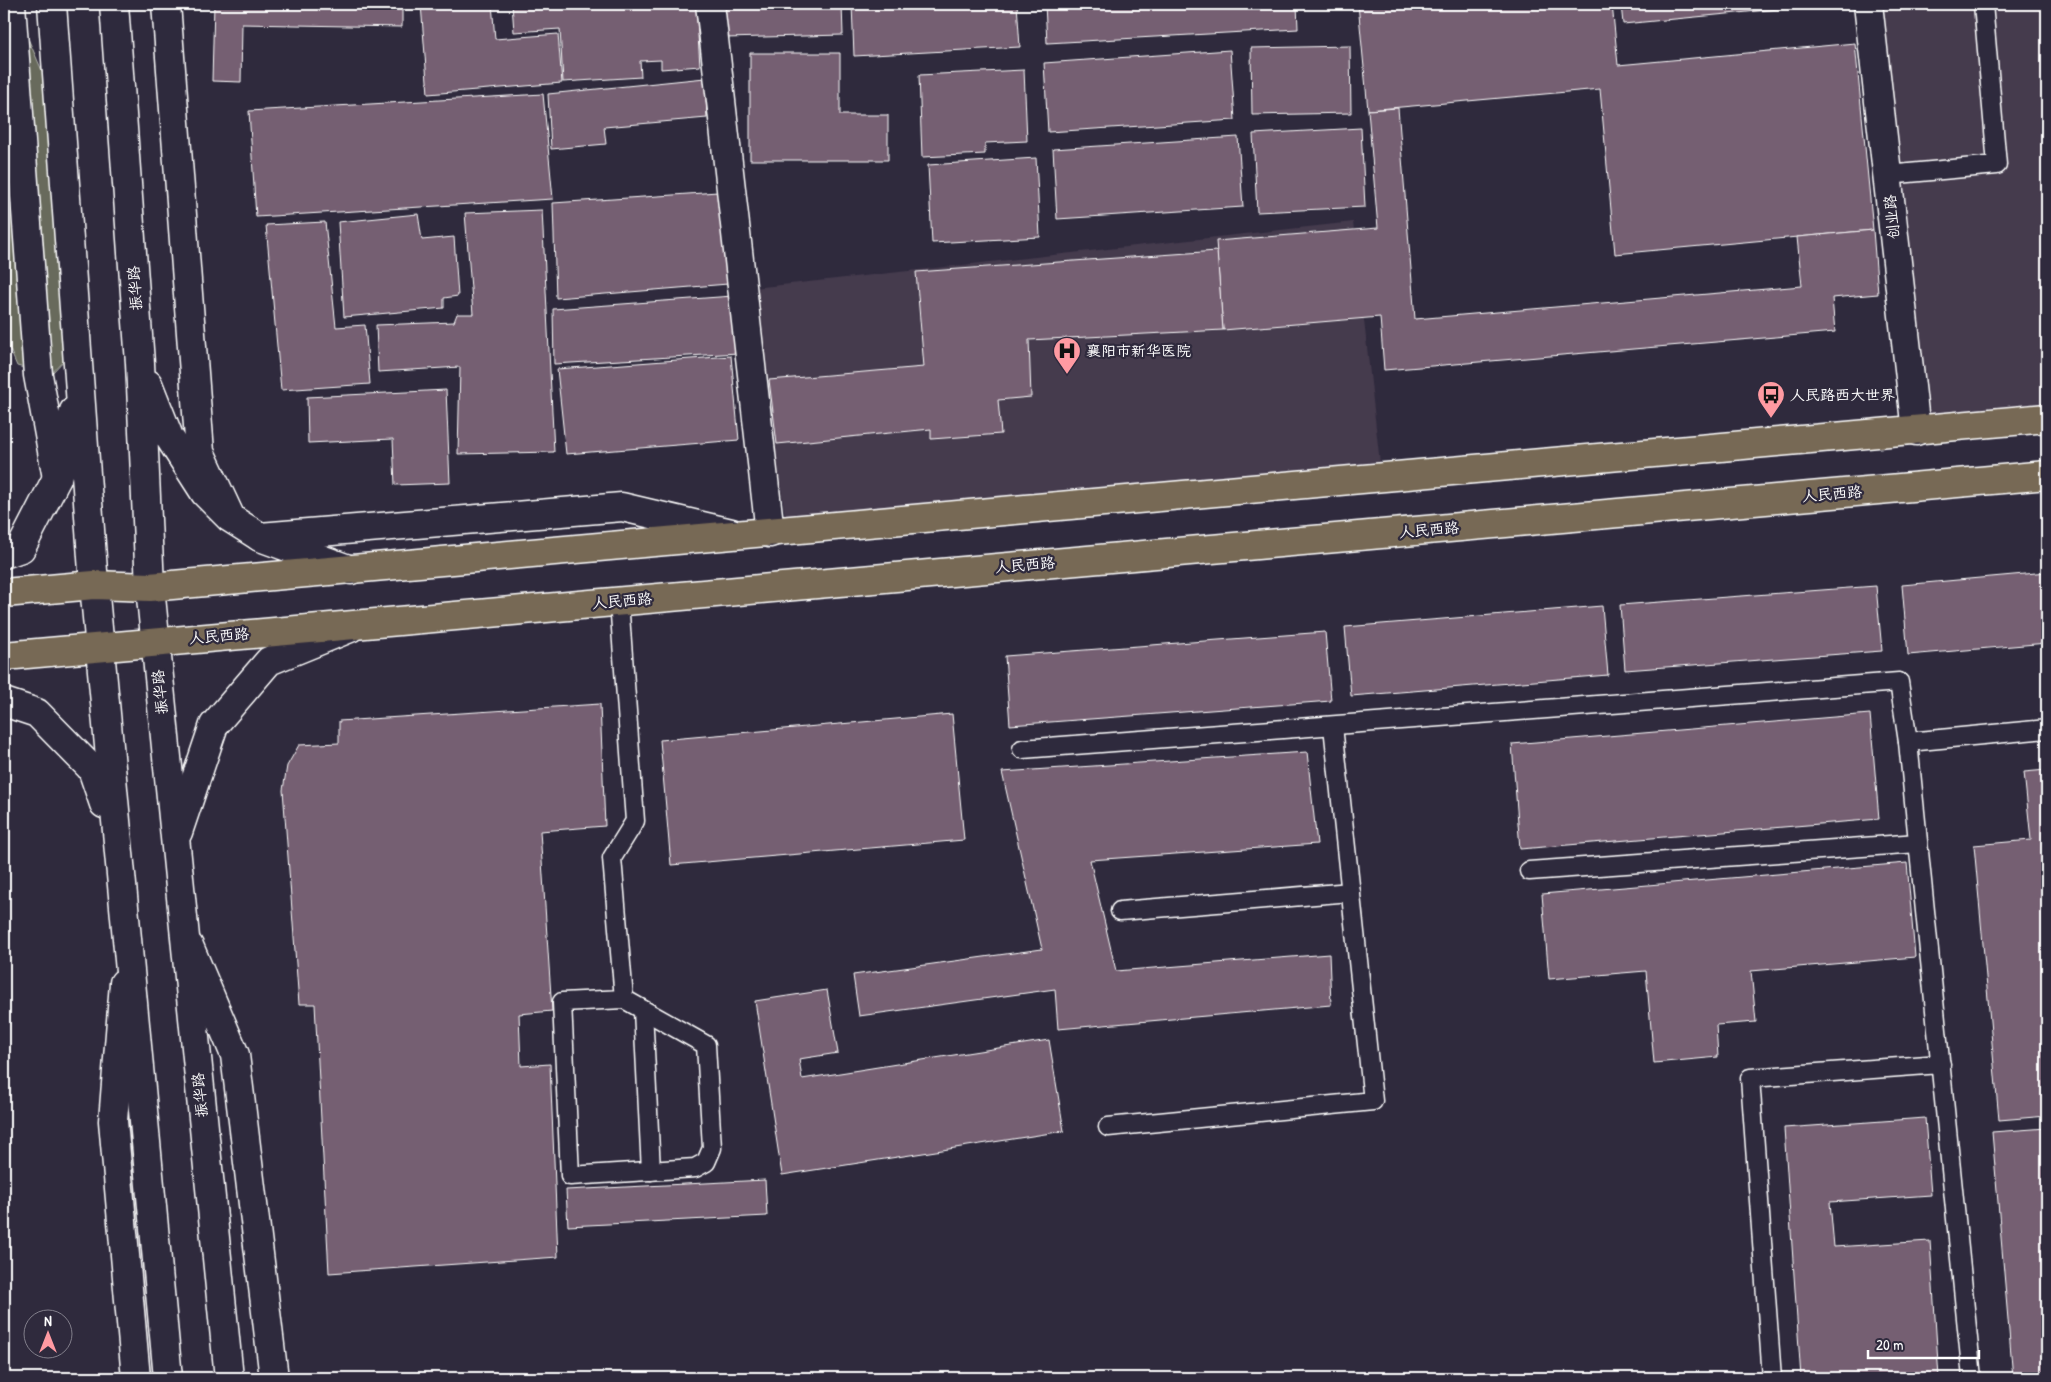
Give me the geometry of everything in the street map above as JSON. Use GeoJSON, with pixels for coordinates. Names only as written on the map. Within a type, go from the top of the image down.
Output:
{"type":"FeatureCollection","features":[{"type":"Feature","properties":{"kind":"main road"},"geometry":{"type":"LineString","coordinates":[[11,4],[38,376],[57,478]]}},
{"type":"Feature","properties":{"kind":"main road"},"geometry":{"type":"LineString","coordinates":[[52,4],[94,585],[168,1378]]}},
{"type":"Feature","properties":{"kind":"main road","name":"振华路"},"geometry":{"type":"LineString","coordinates":[[114,4],[140,363],[150,587],[229,1378]]}},
{"type":"Feature","properties":{"kind":"main road"},"geometry":{"type":"LineString","coordinates":[[166,4],[200,452],[230,518]]}},
{"type":"Feature","properties":{"kind":"main road"},"geometry":{"type":"LineString","coordinates":[[710,4],[770,533]]}},
{"type":"Feature","properties":{"kind":"main road","name":"创业路"},"geometry":{"type":"LineString","coordinates":[[1868,4],[1916,431]]}},
{"type":"Feature","properties":{"kind":"main road"},"geometry":{"type":"LineString","coordinates":[[140,363],[169,437],[205,493],[230,518],[260,537],[352,570]]}},
{"type":"Feature","properties":{"kind":"main road"},"geometry":{"type":"LineString","coordinates":[[4,554],[21,548],[57,478],[80,387]]}},
{"type":"Feature","properties":{"kind":"main road"},"geometry":{"type":"LineString","coordinates":[[4,593],[94,585],[150,587],[352,570],[2047,418]]}},
{"type":"Feature","properties":{"kind":"main road","name":"人民西路"},"geometry":{"type":"LineString","coordinates":[[4,656],[2047,475]]}},
{"type":"Feature","properties":{"kind":"main road"},"geometry":{"type":"LineString","coordinates":[[260,537],[622,507],[741,535]]}},
{"type":"Feature","properties":{"kind":"main road"},"geometry":{"type":"LineString","coordinates":[[175,840],[214,725],[269,661],[360,624]]}},
{"type":"Feature","properties":{"kind":"main road"},"geometry":{"type":"LineString","coordinates":[[4,702],[37,712],[92,769],[118,848]]}},
{"type":"Feature","properties":{"kind":"main road"},"geometry":{"type":"LineString","coordinates":[[184,936],[234,1055],[274,1378]]}},
{"type":"Feature","properties":{"kind":"main road"},"geometry":{"type":"LineString","coordinates":[[127,941],[113,1121],[136,1378]]}},
{"type":"Feature","properties":{"kind":"lane"},"geometry":{"type":"LineString","coordinates":[[1887,174],[1998,165],[1983,4]]}},
{"type":"Feature","properties":{"kind":"lane"},"geometry":{"type":"LineString","coordinates":[[618,601],[635,821],[612,858],[624,999]]}},
{"type":"Feature","properties":{"kind":"lane"},"geometry":{"type":"LineString","coordinates":[[1022,749],[1900,682],[1908,742],[1972,1378]]}},
{"type":"Feature","properties":{"kind":"lane"},"geometry":{"type":"LineString","coordinates":[[1108,1127],[1373,1101],[1333,726]]}},
{"type":"Feature","properties":{"kind":"lane"},"geometry":{"type":"LineString","coordinates":[[1908,742],[2047,729]]}},
{"type":"Feature","properties":{"kind":"lane"},"geometry":{"type":"LineString","coordinates":[[1529,871],[1918,843]]}},
{"type":"Feature","properties":{"kind":"lane"},"geometry":{"type":"LineString","coordinates":[[1120,911],[1351,892]]}},
{"type":"Feature","properties":{"kind":"lane"},"geometry":{"type":"LineString","coordinates":[[624,999],[706,1045],[712,1148],[706,1162],[695,1168],[570,1176],[562,1002],[624,999]]}},
{"type":"Feature","properties":{"kind":"lane"},"geometry":{"type":"LineString","coordinates":[[643,1010],[651,1171]]}},
{"type":"Feature","properties":{"kind":"lane"},"geometry":{"type":"LineString","coordinates":[[1772,1378],[1750,1078],[1941,1064]]}},
{"type":"Feature","properties":{"kind":"shaded area"},"geometry":{"type":"Polygon","coordinates":[[[1868,4],[2047,4],[2047,418],[1916,431],[1868,4]]]}},
{"type":"Feature","properties":{"kind":"shaded area","name":"襄阳市新华医院"},"geometry":{"type":"Polygon","coordinates":[[[1353,222],[1380,463],[785,517],[753,288],[1353,222]]]}},
{"type":"Feature","properties":{"kind":"green space"},"geometry":{"type":"Polygon","coordinates":[[[4,29],[26,34],[47,82],[68,356],[50,375],[17,366],[4,336],[4,29]]]}},
{"type":"Feature","properties":{"kind":"building"},"geometry":{"type":"Polygon","coordinates":[[[214,4],[402,4],[402,27],[242,24],[241,82],[212,81],[214,4]]]}},
{"type":"Feature","properties":{"kind":"building"},"geometry":{"type":"Polygon","coordinates":[[[421,4],[492,4],[495,39],[558,34],[562,83],[428,94],[421,4]]]}},
{"type":"Feature","properties":{"kind":"building"},"geometry":{"type":"Polygon","coordinates":[[[512,4],[696,4],[700,66],[661,69],[661,60],[640,61],[641,77],[563,82],[560,29],[514,32],[512,4]]]}},
{"type":"Feature","properties":{"kind":"building"},"geometry":{"type":"Polygon","coordinates":[[[724,4],[842,4],[843,35],[725,38],[724,4]]]}},
{"type":"Feature","properties":{"kind":"building"},"geometry":{"type":"Polygon","coordinates":[[[852,4],[1017,4],[1020,47],[854,56],[852,4]]]}},
{"type":"Feature","properties":{"kind":"building"},"geometry":{"type":"Polygon","coordinates":[[[1045,4],[1297,4],[1298,29],[1047,43],[1045,4]]]}},
{"type":"Feature","properties":{"kind":"building"},"geometry":{"type":"Polygon","coordinates":[[[1358,4],[1612,4],[1618,65],[1855,43],[1873,230],[1615,254],[1600,89],[1368,110],[1358,4]]]}},
{"type":"Feature","properties":{"kind":"building"},"geometry":{"type":"Polygon","coordinates":[[[1621,4],[1831,4],[1623,24],[1621,4]]]}},
{"type":"Feature","properties":{"kind":"building"},"geometry":{"type":"Polygon","coordinates":[[[1350,46],[1351,113],[1252,115],[1251,48],[1350,46]]]}},
{"type":"Feature","properties":{"kind":"building"},"geometry":{"type":"Polygon","coordinates":[[[1230,50],[1235,120],[1048,132],[1044,63],[1230,50]]]}},
{"type":"Feature","properties":{"kind":"building"},"geometry":{"type":"Polygon","coordinates":[[[750,53],[840,53],[840,115],[888,115],[888,160],[750,160],[750,53]]]}},
{"type":"Feature","properties":{"kind":"building"},"geometry":{"type":"Polygon","coordinates":[[[1024,70],[1027,141],[985,143],[985,154],[922,157],[919,75],[1024,70]]]}},
{"type":"Feature","properties":{"kind":"building"},"geometry":{"type":"Polygon","coordinates":[[[705,78],[707,118],[604,127],[606,144],[551,149],[548,94],[705,78]]]}},
{"type":"Feature","properties":{"kind":"building"},"geometry":{"type":"Polygon","coordinates":[[[543,94],[553,199],[256,217],[249,111],[543,94]]]}},
{"type":"Feature","properties":{"kind":"building"},"geometry":{"type":"Polygon","coordinates":[[[1398,108],[1415,319],[1802,286],[1797,237],[1873,230],[1878,294],[1832,298],[1835,332],[1384,370],[1380,317],[1223,330],[1216,241],[1378,228],[1368,110],[1398,108]]]}},
{"type":"Feature","properties":{"kind":"building"},"geometry":{"type":"Polygon","coordinates":[[[1361,128],[1365,207],[1257,212],[1253,134],[1361,128]]]}},
{"type":"Feature","properties":{"kind":"building"},"geometry":{"type":"Polygon","coordinates":[[[1238,137],[1243,207],[1057,219],[1053,149],[1238,137]]]}},
{"type":"Feature","properties":{"kind":"building"},"geometry":{"type":"Polygon","coordinates":[[[1036,158],[1040,237],[932,243],[928,165],[1036,158]]]}},
{"type":"Feature","properties":{"kind":"building"},"geometry":{"type":"Polygon","coordinates":[[[718,192],[728,284],[556,298],[553,203],[718,192]]]}},
{"type":"Feature","properties":{"kind":"building"},"geometry":{"type":"Polygon","coordinates":[[[542,210],[554,452],[458,454],[460,367],[378,372],[376,325],[454,322],[457,314],[473,314],[465,213],[542,210]]]}},
{"type":"Feature","properties":{"kind":"building"},"geometry":{"type":"Polygon","coordinates":[[[418,214],[422,240],[454,237],[458,296],[444,298],[444,308],[344,317],[338,222],[418,214]]]}},
{"type":"Feature","properties":{"kind":"building"},"geometry":{"type":"Polygon","coordinates":[[[325,222],[336,327],[365,325],[370,384],[281,390],[266,225],[325,222]]]}},
{"type":"Feature","properties":{"kind":"building"},"geometry":{"type":"Polygon","coordinates":[[[1217,251],[1223,330],[1029,340],[1031,397],[998,400],[1001,434],[931,439],[931,429],[777,444],[769,380],[924,367],[916,272],[1217,251]]]}},
{"type":"Feature","properties":{"kind":"building"},"geometry":{"type":"Polygon","coordinates":[[[733,296],[738,353],[554,364],[553,309],[733,296]]]}},
{"type":"Feature","properties":{"kind":"building"},"geometry":{"type":"Polygon","coordinates":[[[731,356],[739,440],[566,454],[557,369],[731,356]]]}},
{"type":"Feature","properties":{"kind":"building"},"geometry":{"type":"Polygon","coordinates":[[[446,390],[450,483],[395,485],[393,439],[308,443],[307,397],[446,390]]]}},
{"type":"Feature","properties":{"kind":"building"},"geometry":{"type":"Polygon","coordinates":[[[2047,572],[2047,643],[1908,655],[1902,585],[2047,572]]]}},
{"type":"Feature","properties":{"kind":"building"},"geometry":{"type":"Polygon","coordinates":[[[1876,586],[1882,651],[1625,670],[1620,605],[1876,586]]]}},
{"type":"Feature","properties":{"kind":"building"},"geometry":{"type":"Polygon","coordinates":[[[1602,606],[1608,675],[1351,696],[1345,627],[1602,606]]]}},
{"type":"Feature","properties":{"kind":"building"},"geometry":{"type":"Polygon","coordinates":[[[1325,632],[1331,701],[1010,725],[1005,656],[1325,632]]]}},
{"type":"Feature","properties":{"kind":"building"},"geometry":{"type":"Polygon","coordinates":[[[600,704],[605,826],[540,831],[552,1011],[519,1014],[521,1066],[550,1064],[558,1257],[329,1273],[315,1004],[299,1004],[283,790],[287,766],[299,745],[339,743],[339,721],[600,704]]]}},
{"type":"Feature","properties":{"kind":"building"},"geometry":{"type":"Polygon","coordinates":[[[952,714],[964,840],[671,865],[660,740],[952,714]]]}},
{"type":"Feature","properties":{"kind":"building"},"geometry":{"type":"Polygon","coordinates":[[[1870,714],[1879,819],[1520,849],[1512,744],[1870,714]]]}},
{"type":"Feature","properties":{"kind":"building"},"geometry":{"type":"Polygon","coordinates":[[[1307,752],[1317,844],[1090,860],[1116,971],[1329,954],[1331,1005],[1058,1029],[1055,989],[859,1016],[853,975],[1042,949],[1002,772],[1307,752]]]}},
{"type":"Feature","properties":{"kind":"building"},"geometry":{"type":"Polygon","coordinates":[[[2047,770],[2047,1116],[1999,1120],[1974,845],[2031,840],[2024,772],[2047,770]]]}},
{"type":"Feature","properties":{"kind":"building"},"geometry":{"type":"Polygon","coordinates":[[[1907,863],[1915,957],[1751,971],[1756,1022],[1716,1025],[1718,1057],[1654,1063],[1646,971],[1549,979],[1542,894],[1907,863]]]}},
{"type":"Feature","properties":{"kind":"building"},"geometry":{"type":"Polygon","coordinates":[[[827,990],[838,1053],[799,1059],[802,1079],[1049,1040],[1064,1131],[782,1175],[755,1001],[827,990]]]}},
{"type":"Feature","properties":{"kind":"building"},"geometry":{"type":"Polygon","coordinates":[[[1925,1118],[1931,1195],[1830,1202],[1834,1247],[1930,1241],[1939,1378],[1801,1378],[1784,1128],[1925,1118]]]}},
{"type":"Feature","properties":{"kind":"building"},"geometry":{"type":"Polygon","coordinates":[[[2047,1128],[2047,1378],[2013,1378],[1992,1132],[2047,1128]]]}},
{"type":"Feature","properties":{"kind":"building"},"geometry":{"type":"Polygon","coordinates":[[[765,1180],[767,1216],[568,1226],[566,1190],[765,1180]]]}},
{"type":"Feature","properties":{"kind":"place","name":"襄阳市新华医院"},"geometry":{"type":"Point","coordinates":[1067,375]}},
{"type":"Feature","properties":{"kind":"place","name":"人民路西大世界"},"geometry":{"type":"Point","coordinates":[1771,419]}}]}
